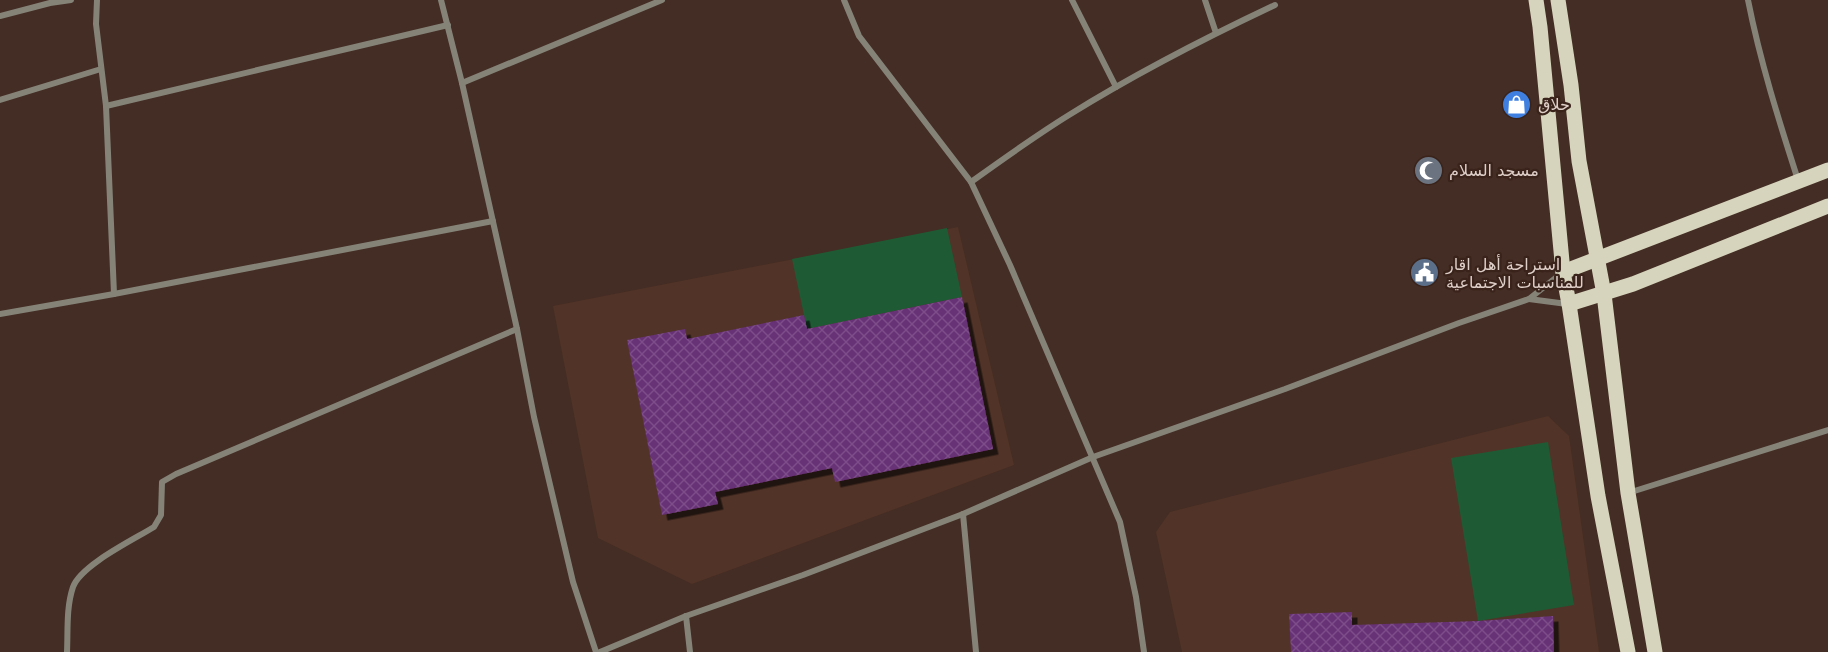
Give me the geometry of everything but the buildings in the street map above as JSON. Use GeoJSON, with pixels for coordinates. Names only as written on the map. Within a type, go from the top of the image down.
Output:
{"type":"FeatureCollection","features":[{"type":"Feature","properties":{"kind":"main road"},"geometry":{"type":"LineString","coordinates":[[1536,0],[1563,272],[1598,496],[1628,652]]}},
{"type":"Feature","properties":{"kind":"main road"},"geometry":{"type":"LineString","coordinates":[[1558,0],[1571,85],[1579,162],[1604,294],[1628,493],[1655,652]]}},
{"type":"Feature","properties":{"kind":"main road"},"geometry":{"type":"LineString","coordinates":[[1563,272],[1828,170]]}},
{"type":"Feature","properties":{"kind":"main road"},"geometry":{"type":"LineString","coordinates":[[1569,304],[1604,294],[1747,240],[1828,206]]}},
{"type":"Feature","properties":{"kind":"street"},"geometry":{"type":"LineString","coordinates":[[0,16],[71,0]]}},
{"type":"Feature","properties":{"kind":"street"},"geometry":{"type":"LineString","coordinates":[[97,0],[96,24],[106,106],[114,294]]}},
{"type":"Feature","properties":{"kind":"street"},"geometry":{"type":"LineString","coordinates":[[441,0],[518,329],[534,417],[573,582],[598,652],[686,616],[803,575],[963,514],[1094,457],[1529,299],[1563,272]]}},
{"type":"Feature","properties":{"kind":"street"},"geometry":{"type":"LineString","coordinates":[[462,83],[662,0]]}},
{"type":"Feature","properties":{"kind":"street"},"geometry":{"type":"LineString","coordinates":[[844,0],[859,36],[971,182],[1010,265],[1120,522],[1136,597],[1144,652]]}},
{"type":"Feature","properties":{"kind":"street"},"geometry":{"type":"LineString","coordinates":[[1072,0],[1116,87]]}},
{"type":"Feature","properties":{"kind":"street"},"geometry":{"type":"LineString","coordinates":[[1205,0],[1216,33]]}},
{"type":"Feature","properties":{"kind":"street"},"geometry":{"type":"LineString","coordinates":[[1748,0],[1753,28],[1798,181]]}},
{"type":"Feature","properties":{"kind":"street"},"geometry":{"type":"LineString","coordinates":[[971,182],[1021,146],[1116,87],[1216,33],[1275,5]]}},
{"type":"Feature","properties":{"kind":"street"},"geometry":{"type":"LineString","coordinates":[[106,106],[448,25]]}},
{"type":"Feature","properties":{"kind":"street"},"geometry":{"type":"LineString","coordinates":[[0,100],[101,69]]}},
{"type":"Feature","properties":{"kind":"street"},"geometry":{"type":"LineString","coordinates":[[0,314],[493,221]]}},
{"type":"Feature","properties":{"kind":"street"},"geometry":{"type":"LineString","coordinates":[[1529,299],[1569,304]]}},
{"type":"Feature","properties":{"kind":"street"},"geometry":{"type":"LineString","coordinates":[[67,652],[68,605],[74,585],[84,570],[154,527],[161,515],[162,482],[176,474],[518,329]]}},
{"type":"Feature","properties":{"kind":"street"},"geometry":{"type":"LineString","coordinates":[[1628,493],[1828,430]]}},
{"type":"Feature","properties":{"kind":"street"},"geometry":{"type":"LineString","coordinates":[[963,514],[976,652]]}},
{"type":"Feature","properties":{"kind":"street"},"geometry":{"type":"LineString","coordinates":[[686,616],[690,652]]}},
{"type":"Feature","properties":{"kind":"shaded area"},"geometry":{"type":"Polygon","coordinates":[[[958,227],[1014,465],[692,584],[598,538],[553,306],[958,227]]]}},
{"type":"Feature","properties":{"kind":"shaded area"},"geometry":{"type":"Polygon","coordinates":[[[1548,416],[1569,436],[1599,652],[1182,652],[1156,532],[1170,512],[1548,416]]]}},
{"type":"Feature","properties":{"kind":"green space"},"geometry":{"type":"Polygon","coordinates":[[[947,228],[962,297],[807,329],[792,259],[947,228]]]}},
{"type":"Feature","properties":{"kind":"green space"},"geometry":{"type":"Polygon","coordinates":[[[1548,442],[1574,605],[1478,621],[1451,458],[1548,442]]]}},
{"type":"Feature","properties":{"kind":"place","name":"حلاق"},"geometry":{"type":"Point","coordinates":[1517,104]}},
{"type":"Feature","properties":{"kind":"place","name":"مسجد السلام"},"geometry":{"type":"Point","coordinates":[1428,170]}},
{"type":"Feature","properties":{"kind":"place","name":"استراحة أهل اقار للمناسبات الاجتماعية"},"geometry":{"type":"Point","coordinates":[1425,273]}}]}
